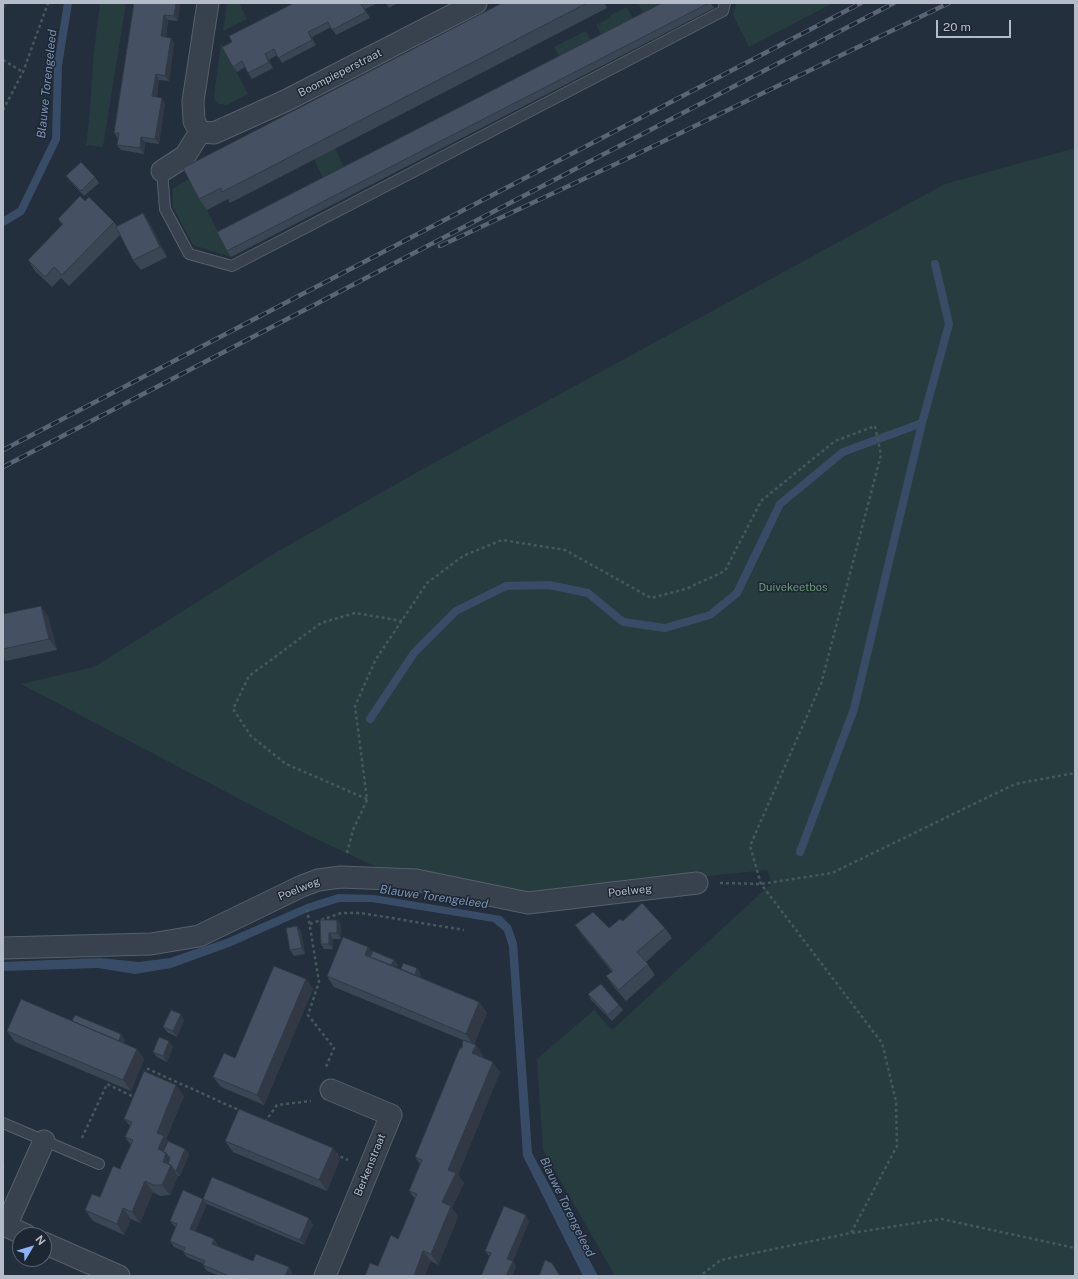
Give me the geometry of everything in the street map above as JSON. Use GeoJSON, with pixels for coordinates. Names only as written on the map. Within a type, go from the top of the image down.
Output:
{"type":"FeatureCollection","features":[{"type":"Feature","properties":{"kind":"street"},"geometry":{"type":"LineString","coordinates":[[162,171],[185,156],[200,132],[194,121],[193,101],[208,3]]}},
{"type":"Feature","properties":{"kind":"street","name":"Boompieperstraat"},"geometry":{"type":"LineString","coordinates":[[200,132],[214,133],[286,101],[476,3]]}},
{"type":"Feature","properties":{"kind":"street","name":"Poelweg"},"geometry":{"type":"LineString","coordinates":[[3,948],[151,944],[199,936],[302,886],[318,880],[341,877],[416,880],[528,903],[697,883]]}},
{"type":"Feature","properties":{"kind":"street","name":"Berkenstraat"},"geometry":{"type":"LineString","coordinates":[[325,1086],[391,1115],[325,1276]]}},
{"type":"Feature","properties":{"kind":"street"},"geometry":{"type":"LineString","coordinates":[[5,1229],[44,1141]]}},
{"type":"Feature","properties":{"kind":"street"},"geometry":{"type":"LineString","coordinates":[[52,1247],[119,1276]]}},
{"type":"Feature","properties":{"kind":"lane"},"geometry":{"type":"LineString","coordinates":[[162,171],[165,210],[189,254],[232,266],[723,11],[725,3]]}},
{"type":"Feature","properties":{"kind":"lane"},"geometry":{"type":"LineString","coordinates":[[3,1123],[99,1164]]}},
{"type":"Feature","properties":{"kind":"path"},"geometry":{"type":"LineString","coordinates":[[3,110],[23,72],[48,3]]}},
{"type":"Feature","properties":{"kind":"path"},"geometry":{"type":"LineString","coordinates":[[3,60],[23,72]]}},
{"type":"Feature","properties":{"kind":"path"},"geometry":{"type":"LineString","coordinates":[[341,877],[353,830],[367,800],[355,706],[376,660],[427,583],[463,556],[502,540],[565,550],[651,598],[686,589],[726,571],[761,501],[835,441],[875,426],[881,455],[821,684],[750,846],[761,884],[882,1043],[896,1101],[897,1146],[851,1233]]}},
{"type":"Feature","properties":{"kind":"path"},"geometry":{"type":"LineString","coordinates":[[367,800],[286,764],[252,736],[233,709],[249,676],[322,622],[355,613],[402,621]]}},
{"type":"Feature","properties":{"kind":"path"},"geometry":{"type":"LineString","coordinates":[[697,883],[761,884],[832,873],[1015,784],[1075,772]]}},
{"type":"Feature","properties":{"kind":"path"},"geometry":{"type":"LineString","coordinates":[[310,924],[341,913],[361,913],[464,930]]}},
{"type":"Feature","properties":{"kind":"path"},"geometry":{"type":"LineString","coordinates":[[265,1122],[277,1105],[314,1101],[325,1086],[334,1048],[308,1015],[319,982],[309,917]]}},
{"type":"Feature","properties":{"kind":"path"},"geometry":{"type":"LineString","coordinates":[[144,1081],[148,1069],[244,1113]]}},
{"type":"Feature","properties":{"kind":"path"},"geometry":{"type":"LineString","coordinates":[[75,1154],[107,1084],[138,1099],[140,1093]]}},
{"type":"Feature","properties":{"kind":"path"},"geometry":{"type":"LineString","coordinates":[[258,1119],[272,1125]]}},
{"type":"Feature","properties":{"kind":"path"},"geometry":{"type":"LineString","coordinates":[[334,1154],[369,1170]]}},
{"type":"Feature","properties":{"kind":"path"},"geometry":{"type":"LineString","coordinates":[[700,1276],[721,1260],[851,1233],[941,1219],[1075,1248]]}},
{"type":"Feature","properties":{"kind":"green space"},"geometry":{"type":"Polygon","coordinates":[[[100,3],[126,3],[103,147],[86,145],[94,51],[100,3]]]}},
{"type":"Feature","properties":{"kind":"green space"},"geometry":{"type":"Polygon","coordinates":[[[227,3],[239,3],[247,19],[223,31],[227,3]]]}},
{"type":"Feature","properties":{"kind":"green space"},"geometry":{"type":"Polygon","coordinates":[[[638,3],[676,3],[646,19],[638,3]]]}},
{"type":"Feature","properties":{"kind":"green space"},"geometry":{"type":"Polygon","coordinates":[[[737,3],[833,3],[749,47],[733,15],[737,3]]]}},
{"type":"Feature","properties":{"kind":"green space"},"geometry":{"type":"Polygon","coordinates":[[[627,7],[635,24],[604,40],[596,25],[627,7]]]}},
{"type":"Feature","properties":{"kind":"green space"},"geometry":{"type":"Polygon","coordinates":[[[586,31],[594,46],[562,62],[554,47],[586,31]]]}},
{"type":"Feature","properties":{"kind":"green space"},"geometry":{"type":"Polygon","coordinates":[[[221,43],[248,94],[227,105],[219,104],[215,100],[214,95],[221,43]]]}},
{"type":"Feature","properties":{"kind":"green space"},"geometry":{"type":"Polygon","coordinates":[[[335,148],[347,173],[326,184],[314,159],[335,148]]]}},
{"type":"Feature","properties":{"kind":"green space","name":"Duivekeetbos"},"geometry":{"type":"Polygon","coordinates":[[[1075,148],[1075,1276],[615,1276],[543,1150],[537,1059],[594,1010],[612,1030],[772,883],[767,870],[497,897],[385,871],[308,835],[21,684],[94,667],[275,553],[430,465],[945,184],[1075,148]]]}},
{"type":"Feature","properties":{"kind":"green space"},"geometry":{"type":"Polygon","coordinates":[[[191,178],[231,257],[193,245],[173,207],[172,189],[191,178]]]}},
{"type":"Feature","properties":{"kind":"water"},"geometry":{"type":"Polygon","coordinates":[[[338,894],[374,895],[501,916],[511,926],[517,943],[532,1153],[598,1276],[583,1276],[523,1156],[509,947],[504,931],[493,922],[372,902],[339,902],[308,912],[229,947],[171,968],[135,974],[98,968],[3,971],[3,962],[100,958],[139,962],[170,958],[226,939],[307,904],[338,894]]]}},
{"type":"Feature","properties":{"kind":"building"},"geometry":{"type":"Polygon","coordinates":[[[134,3],[176,3],[174,16],[164,15],[161,36],[171,38],[165,76],[156,74],[152,96],[162,98],[155,139],[141,137],[140,148],[117,145],[119,133],[114,133],[134,3]]]}},
{"type":"Feature","properties":{"kind":"building"},"geometry":{"type":"Polygon","coordinates":[[[294,3],[363,3],[361,4],[366,12],[332,30],[328,22],[308,32],[312,40],[278,58],[274,49],[265,54],[269,62],[248,73],[242,61],[233,67],[222,47],[232,42],[229,36],[294,3]]]}},
{"type":"Feature","properties":{"kind":"building"},"geometry":{"type":"Polygon","coordinates":[[[502,3],[587,3],[222,192],[221,188],[199,199],[183,168],[502,3]]]}},
{"type":"Feature","properties":{"kind":"building"},"geometry":{"type":"Polygon","coordinates":[[[662,3],[709,3],[227,251],[217,232],[662,3]]]}},
{"type":"Feature","properties":{"kind":"building"},"geometry":{"type":"Polygon","coordinates":[[[81,162],[95,177],[81,191],[66,176],[81,162]]]}},
{"type":"Feature","properties":{"kind":"building"},"geometry":{"type":"Polygon","coordinates":[[[80,196],[85,201],[89,197],[114,222],[62,275],[54,267],[45,277],[28,260],[63,224],[58,219],[80,196]]]}},
{"type":"Feature","properties":{"kind":"building"},"geometry":{"type":"Polygon","coordinates":[[[143,213],[160,247],[133,260],[116,227],[143,213]]]}},
{"type":"Feature","properties":{"kind":"building"},"geometry":{"type":"Polygon","coordinates":[[[41,606],[49,639],[3,649],[3,614],[41,606]]]}},
{"type":"Feature","properties":{"kind":"building"},"geometry":{"type":"Polygon","coordinates":[[[642,903],[665,928],[637,952],[648,964],[619,990],[606,976],[613,971],[575,925],[593,912],[609,928],[620,919],[623,921],[642,903]]]}},
{"type":"Feature","properties":{"kind":"building"},"geometry":{"type":"Polygon","coordinates":[[[320,920],[337,920],[337,933],[329,933],[329,944],[321,944],[320,920]]]}},
{"type":"Feature","properties":{"kind":"building"},"geometry":{"type":"Polygon","coordinates":[[[297,926],[302,948],[290,950],[286,928],[297,926]]]}},
{"type":"Feature","properties":{"kind":"building"},"geometry":{"type":"Polygon","coordinates":[[[343,937],[368,947],[365,955],[479,1002],[466,1034],[327,976],[343,937]]]}},
{"type":"Feature","properties":{"kind":"building"},"geometry":{"type":"Polygon","coordinates":[[[373,951],[394,960],[391,965],[370,957],[373,951]]]}},
{"type":"Feature","properties":{"kind":"building"},"geometry":{"type":"Polygon","coordinates":[[[403,963],[417,968],[415,975],[401,969],[403,963]]]}},
{"type":"Feature","properties":{"kind":"building"},"geometry":{"type":"Polygon","coordinates":[[[274,966],[306,979],[257,1095],[213,1077],[224,1053],[235,1058],[274,966]]]}},
{"type":"Feature","properties":{"kind":"building"},"geometry":{"type":"Polygon","coordinates":[[[601,984],[619,1005],[608,1015],[588,994],[601,984]]]}},
{"type":"Feature","properties":{"kind":"building"},"geometry":{"type":"Polygon","coordinates":[[[21,999],[137,1049],[123,1080],[7,1031],[21,999]]]}},
{"type":"Feature","properties":{"kind":"building"},"geometry":{"type":"Polygon","coordinates":[[[171,1010],[181,1014],[173,1031],[163,1027],[171,1010]]]}},
{"type":"Feature","properties":{"kind":"building"},"geometry":{"type":"Polygon","coordinates":[[[75,1015],[121,1034],[119,1041],[72,1021],[75,1015]]]}},
{"type":"Feature","properties":{"kind":"building"},"geometry":{"type":"Polygon","coordinates":[[[159,1037],[169,1041],[163,1056],[153,1052],[159,1037]]]}},
{"type":"Feature","properties":{"kind":"building"},"geometry":{"type":"Polygon","coordinates":[[[463,1040],[476,1045],[472,1053],[493,1062],[448,1170],[456,1173],[442,1202],[451,1206],[431,1254],[423,1251],[414,1276],[365,1276],[370,1263],[378,1266],[391,1235],[398,1239],[408,1216],[417,1194],[409,1191],[422,1160],[415,1157],[460,1048],[462,1048],[463,1040]]]}},
{"type":"Feature","properties":{"kind":"building"},"geometry":{"type":"Polygon","coordinates":[[[144,1071],[176,1085],[157,1133],[164,1136],[158,1149],[166,1153],[163,1162],[171,1165],[162,1185],[153,1185],[145,1181],[132,1212],[123,1208],[117,1224],[85,1210],[92,1194],[100,1197],[113,1166],[120,1169],[133,1140],[125,1137],[132,1122],[124,1119],[144,1071]]]}},
{"type":"Feature","properties":{"kind":"building"},"geometry":{"type":"Polygon","coordinates":[[[239,1109],[333,1148],[319,1180],[225,1141],[239,1109]]]}},
{"type":"Feature","properties":{"kind":"building"},"geometry":{"type":"Polygon","coordinates":[[[168,1141],[185,1149],[176,1171],[171,1165],[168,1164],[170,1158],[163,1152],[168,1141]]]}},
{"type":"Feature","properties":{"kind":"building"},"geometry":{"type":"Polygon","coordinates":[[[212,1177],[309,1218],[300,1240],[203,1199],[212,1177]]]}},
{"type":"Feature","properties":{"kind":"building"},"geometry":{"type":"Polygon","coordinates":[[[183,1190],[203,1199],[190,1229],[214,1239],[212,1244],[253,1261],[256,1254],[289,1267],[285,1276],[229,1276],[203,1265],[205,1261],[183,1252],[185,1248],[170,1241],[177,1224],[170,1221],[183,1190]]]}},
{"type":"Feature","properties":{"kind":"building"},"geometry":{"type":"Polygon","coordinates":[[[504,1206],[526,1215],[507,1259],[513,1261],[506,1276],[481,1276],[491,1253],[485,1251],[504,1206]]]}},
{"type":"Feature","properties":{"kind":"building"},"geometry":{"type":"Polygon","coordinates":[[[545,1260],[552,1263],[560,1276],[539,1276],[545,1260]]]}},
{"type":"Feature","properties":{"kind":"waterway","name":"Blauwe Torengeleed"},"geometry":{"type":"LineString","coordinates":[[3,222],[21,211],[56,139],[58,65],[68,3]]}},
{"type":"Feature","properties":{"kind":"waterway"},"geometry":{"type":"LineString","coordinates":[[800,852],[854,709],[922,423],[949,324],[935,264]]}},
{"type":"Feature","properties":{"kind":"waterway"},"geometry":{"type":"LineString","coordinates":[[370,719],[414,653],[456,611],[506,586],[549,585],[588,593],[623,622],[665,628],[710,615],[737,593],[780,504],[843,452],[922,423]]}},
{"type":"Feature","properties":{"kind":"railway"},"geometry":{"type":"LineString","coordinates":[[3,450],[861,3]]}},
{"type":"Feature","properties":{"kind":"railway"},"geometry":{"type":"LineString","coordinates":[[3,467],[894,3]]}},
{"type":"Feature","properties":{"kind":"railway"},"geometry":{"type":"LineString","coordinates":[[440,246],[635,155],[949,3]]}}]}
